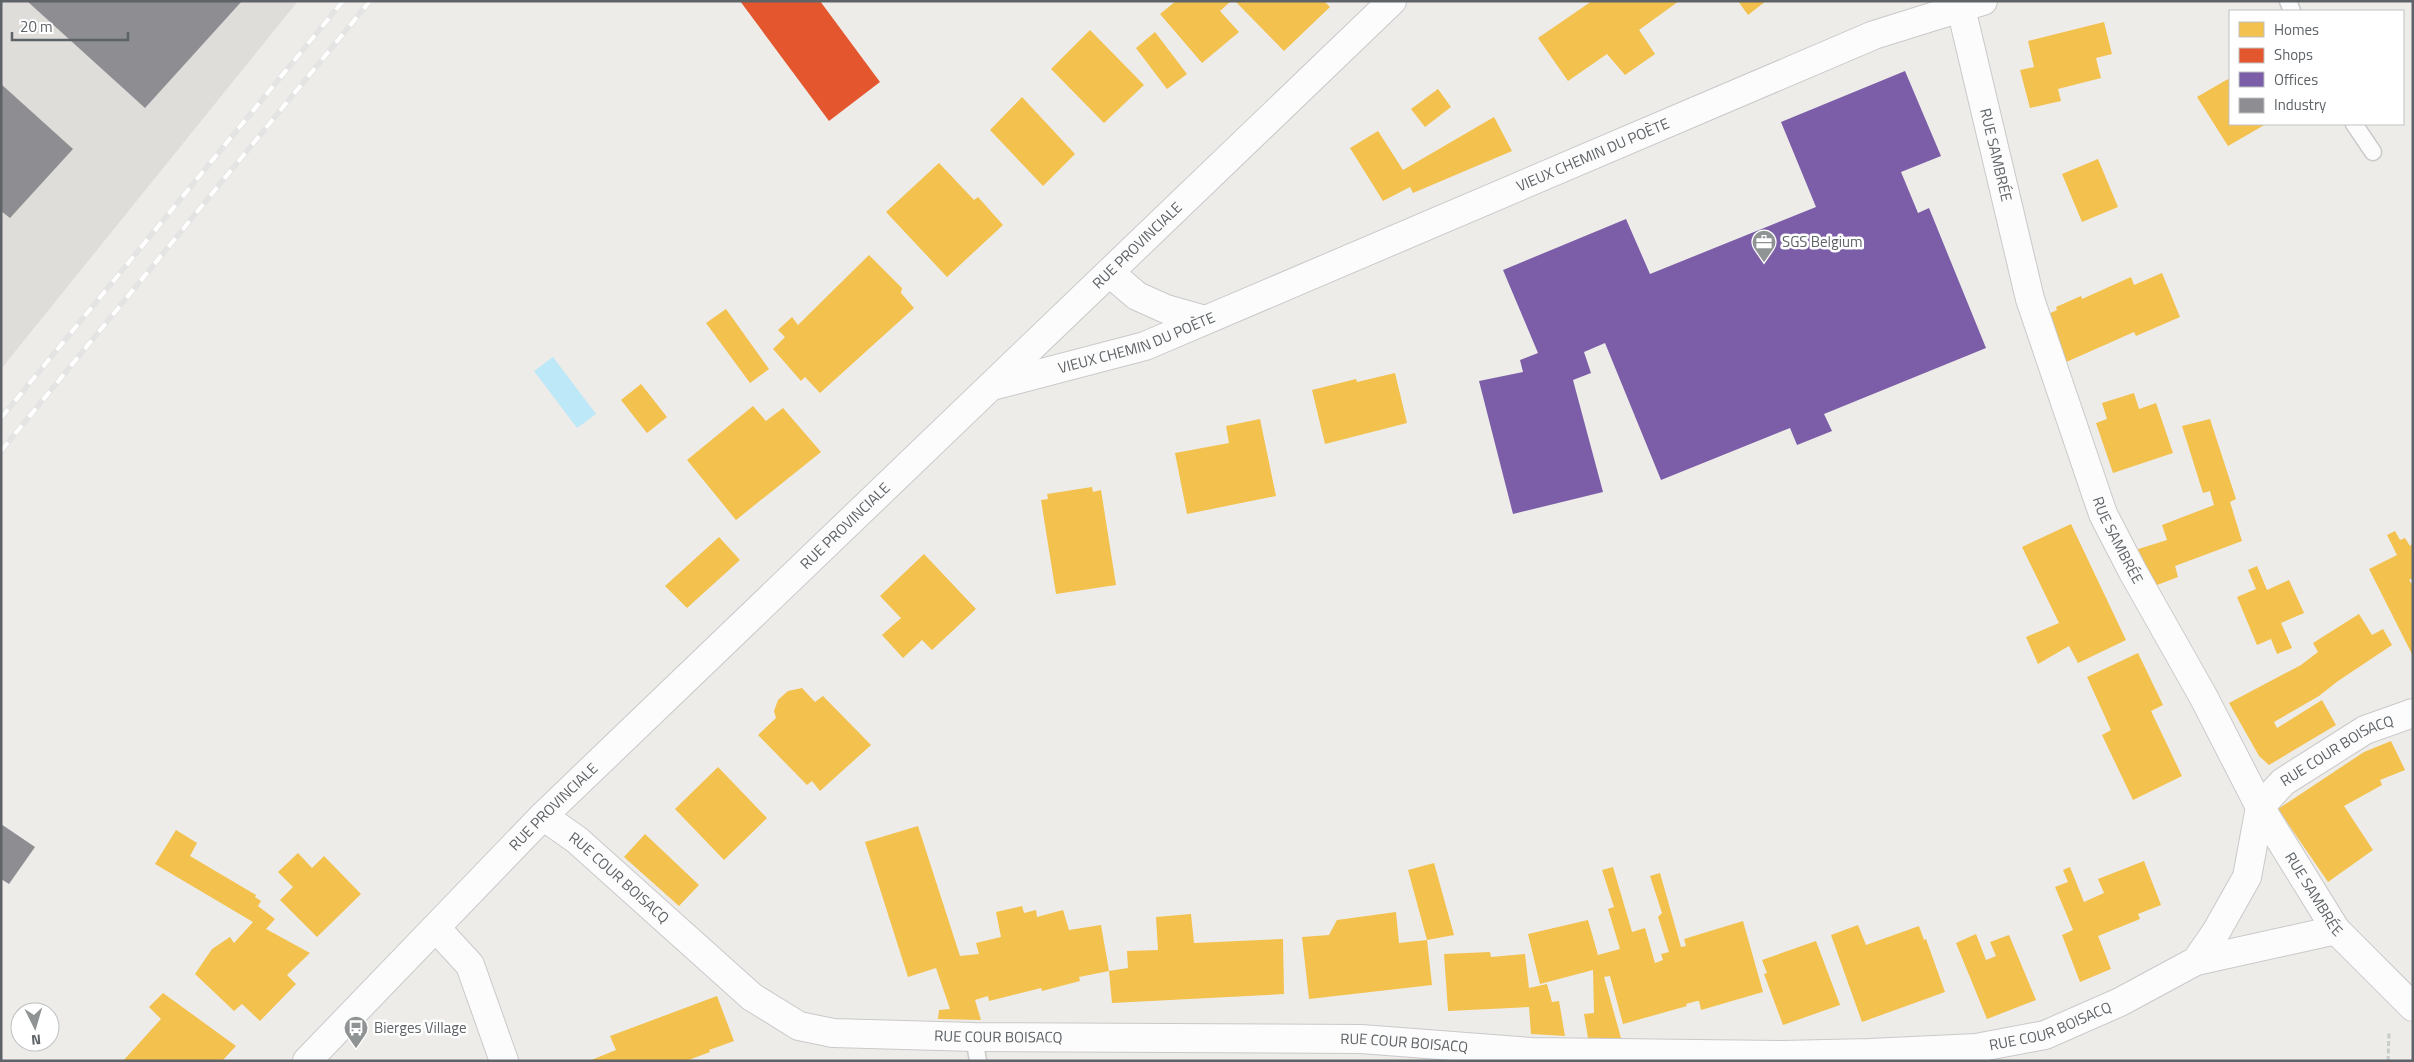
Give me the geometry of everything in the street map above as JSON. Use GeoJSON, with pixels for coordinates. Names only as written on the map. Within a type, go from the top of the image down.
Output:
{"type":"FeatureCollection","features":[{"type":"Feature","properties":{"kind":"street","name":"RUE PROVINCIALE"},"geometry":{"type":"LineString","coordinates":[[307,1061],[543,816],[1392,1]]}},
{"type":"Feature","properties":{"kind":"street","name":"VIEUX CHEMIN DU POÈTE"},"geometry":{"type":"LineString","coordinates":[[992,386],[1145,346],[1874,35],[1972,5]]}},
{"type":"Feature","properties":{"kind":"street","name":"RUE SAMBRÉE"},"geometry":{"type":"LineString","coordinates":[[1972,5],[2030,299],[2103,514],[2133,572],[2203,696],[2260,807],[2336,930],[2391,988],[2413,1007]]}},
{"type":"Feature","properties":{"kind":"street","name":"VIEUX CHEMIN DU POÈTE"},"geometry":{"type":"LineString","coordinates":[[1110,273],[1137,296],[1166,309],[1205,320]]}},
{"type":"Feature","properties":{"kind":"street","name":"RUE COUR BOISACQ"},"geometry":{"type":"LineString","coordinates":[[2196,961],[2216,932],[2247,877],[2260,807],[2283,782],[2364,730],[2413,712]]}},
{"type":"Feature","properties":{"kind":"street","name":"RUE COUR BOISACQ"},"geometry":{"type":"LineString","coordinates":[[543,816],[577,840],[752,997],[799,1026],[833,1033],[976,1049],[1361,1039],[1531,1056],[1782,1055],[1976,1048],[2045,1035],[2120,1002],[2196,961],[2336,930]]}},
{"type":"Feature","properties":{"kind":"street"},"geometry":{"type":"LineString","coordinates":[[436,928],[470,965],[504,1061]]}},
{"type":"Feature","properties":{"kind":"lane"},"geometry":{"type":"LineString","coordinates":[[2355,125],[2372,152]]}},
{"type":"Feature","properties":{"kind":"shaded area"},"geometry":{"type":"Polygon","coordinates":[[[1,1],[298,1],[1,369],[1,1]]]}},
{"type":"Feature","properties":{"kind":"water"},"geometry":{"type":"Polygon","coordinates":[[[553,357],[596,414],[577,428],[534,371],[553,357]]]}},
{"type":"Feature","properties":{"kind":"building: Homes"},"geometry":{"type":"Polygon","coordinates":[[[1176,1],[1231,1],[1220,11],[1239,32],[1202,63],[1160,14],[1176,1]]]}},
{"type":"Feature","properties":{"kind":"building: Homes"},"geometry":{"type":"Polygon","coordinates":[[[1235,1],[1324,1],[1330,7],[1284,51],[1235,1]]]}},
{"type":"Feature","properties":{"kind":"building: Homes"},"geometry":{"type":"Polygon","coordinates":[[[1592,1],[1679,1],[1639,30],[1655,54],[1625,75],[1607,54],[1568,81],[1538,38],[1592,1]]]}},
{"type":"Feature","properties":{"kind":"building: Homes"},"geometry":{"type":"Polygon","coordinates":[[[1738,1],[1766,1],[1748,15],[1738,1]]]}},
{"type":"Feature","properties":{"kind":"building: Homes"},"geometry":{"type":"Polygon","coordinates":[[[2104,22],[2112,54],[2096,58],[2101,78],[2058,89],[2061,101],[2030,108],[2020,70],[2034,67],[2028,41],[2104,22]]]}},
{"type":"Feature","properties":{"kind":"building: Homes"},"geometry":{"type":"Polygon","coordinates":[[[1090,30],[1144,85],[1104,123],[1051,69],[1090,30]]]}},
{"type":"Feature","properties":{"kind":"building: Homes"},"geometry":{"type":"Polygon","coordinates":[[[1155,32],[1187,74],[1167,89],[1136,48],[1155,32]]]}},
{"type":"Feature","properties":{"kind":"building: Homes"},"geometry":{"type":"Polygon","coordinates":[[[2228,79],[2229,125],[2264,125],[2228,146],[2197,97],[2228,79]]]}},
{"type":"Feature","properties":{"kind":"building: Homes"},"geometry":{"type":"Polygon","coordinates":[[[1438,89],[1451,107],[1425,127],[1411,109],[1438,89]]]}},
{"type":"Feature","properties":{"kind":"building: Homes"},"geometry":{"type":"Polygon","coordinates":[[[1022,97],[1075,154],[1043,186],[990,130],[1022,97]]]}},
{"type":"Feature","properties":{"kind":"building: Homes"},"geometry":{"type":"Polygon","coordinates":[[[1494,117],[1512,151],[1413,193],[1410,187],[1383,201],[1350,148],[1378,131],[1403,170],[1494,117]]]}},
{"type":"Feature","properties":{"kind":"building: Homes"},"geometry":{"type":"Polygon","coordinates":[[[2098,159],[2118,207],[2082,222],[2062,174],[2098,159]]]}},
{"type":"Feature","properties":{"kind":"building: Homes"},"geometry":{"type":"Polygon","coordinates":[[[939,163],[974,200],[978,197],[1003,225],[947,277],[886,212],[939,163]]]}},
{"type":"Feature","properties":{"kind":"building: Homes"},"geometry":{"type":"Polygon","coordinates":[[[869,255],[902,288],[901,293],[914,308],[820,393],[805,377],[801,381],[773,349],[785,337],[778,330],[792,317],[798,325],[869,255]]]}},
{"type":"Feature","properties":{"kind":"building: Homes"},"geometry":{"type":"Polygon","coordinates":[[[2162,273],[2180,317],[2136,336],[2134,332],[2064,363],[2044,316],[2057,310],[2056,307],[2081,296],[2082,299],[2131,277],[2134,285],[2162,273]]]}},
{"type":"Feature","properties":{"kind":"building: Homes"},"geometry":{"type":"Polygon","coordinates":[[[726,309],[769,369],[750,383],[706,323],[726,309]]]}},
{"type":"Feature","properties":{"kind":"building: Homes"},"geometry":{"type":"Polygon","coordinates":[[[1395,373],[1407,423],[1325,444],[1312,390],[1356,379],[1357,382],[1395,373]]]}},
{"type":"Feature","properties":{"kind":"building: Homes"},"geometry":{"type":"Polygon","coordinates":[[[641,384],[667,417],[647,433],[621,400],[641,384]]]}},
{"type":"Feature","properties":{"kind":"building: Homes"},"geometry":{"type":"Polygon","coordinates":[[[2134,393],[2139,409],[2156,403],[2173,453],[2113,473],[2096,423],[2107,419],[2102,403],[2134,393]]]}},
{"type":"Feature","properties":{"kind":"building: Homes"},"geometry":{"type":"Polygon","coordinates":[[[753,406],[766,421],[783,408],[821,452],[736,520],[687,460],[753,406]]]}},
{"type":"Feature","properties":{"kind":"building: Homes"},"geometry":{"type":"Polygon","coordinates":[[[1260,419],[1276,496],[1187,514],[1175,453],[1229,443],[1226,426],[1260,419]]]}},
{"type":"Feature","properties":{"kind":"building: Homes"},"geometry":{"type":"Polygon","coordinates":[[[2210,419],[2236,499],[2230,502],[2242,541],[2175,566],[2178,577],[2152,587],[2135,550],[2167,540],[2162,525],[2214,505],[2210,491],[2203,493],[2182,426],[2210,419]]]}},
{"type":"Feature","properties":{"kind":"building: Homes"},"geometry":{"type":"Polygon","coordinates":[[[1092,487],[1093,492],[1101,490],[1116,585],[1056,594],[1041,500],[1048,499],[1047,494],[1092,487]]]}},
{"type":"Feature","properties":{"kind":"building: Homes"},"geometry":{"type":"Polygon","coordinates":[[[2071,524],[2126,640],[2078,663],[2069,646],[2038,664],[2026,637],[2059,623],[2022,547],[2071,524]]]}},
{"type":"Feature","properties":{"kind":"building: Homes"},"geometry":{"type":"Polygon","coordinates":[[[2395,531],[2400,540],[2405,538],[2410,546],[2412,544],[2413,546],[2413,578],[2409,580],[2413,586],[2413,656],[2369,569],[2397,555],[2387,535],[2395,531]]]}},
{"type":"Feature","properties":{"kind":"building: Homes"},"geometry":{"type":"Polygon","coordinates":[[[719,537],[740,560],[687,608],[665,586],[719,537]]]}},
{"type":"Feature","properties":{"kind":"building: Homes"},"geometry":{"type":"Polygon","coordinates":[[[924,554],[976,609],[932,650],[922,640],[903,658],[882,635],[901,618],[880,596],[924,554]]]}},
{"type":"Feature","properties":{"kind":"building: Homes"},"geometry":{"type":"Polygon","coordinates":[[[2257,566],[2267,590],[2289,580],[2304,613],[2281,623],[2292,648],[2277,654],[2271,639],[2257,645],[2237,597],[2256,589],[2248,570],[2257,566]]]}},
{"type":"Feature","properties":{"kind":"building: Homes"},"geometry":{"type":"Polygon","coordinates":[[[2359,614],[2372,635],[2383,629],[2392,645],[2319,696],[2274,722],[2277,728],[2322,700],[2336,725],[2269,765],[2259,756],[2229,703],[2301,665],[2318,652],[2313,643],[2359,614]]]}},
{"type":"Feature","properties":{"kind":"building: Homes"},"geometry":{"type":"Polygon","coordinates":[[[2138,653],[2163,705],[2151,711],[2182,776],[2133,800],[2102,735],[2111,730],[2087,677],[2138,653]]]}},
{"type":"Feature","properties":{"kind":"building: Homes"},"geometry":{"type":"Polygon","coordinates":[[[802,688],[815,702],[823,696],[871,745],[820,791],[812,781],[807,785],[758,735],[776,718],[774,711],[778,700],[788,691],[802,688]]]}},
{"type":"Feature","properties":{"kind":"building: Homes"},"geometry":{"type":"Polygon","coordinates":[[[2391,741],[2405,770],[2380,780],[2382,785],[2344,806],[2373,850],[2328,882],[2278,809],[2364,752],[2391,741]]]}},
{"type":"Feature","properties":{"kind":"building: Homes"},"geometry":{"type":"Polygon","coordinates":[[[718,767],[767,818],[724,860],[675,809],[718,767]]]}},
{"type":"Feature","properties":{"kind":"building: Homes"},"geometry":{"type":"Polygon","coordinates":[[[918,826],[960,956],[979,954],[976,943],[1001,937],[996,912],[1022,906],[1024,913],[1036,910],[1037,917],[1063,910],[1069,930],[1101,925],[1109,971],[1079,977],[1080,981],[1042,991],[1041,988],[989,1001],[988,996],[975,1000],[981,1020],[938,1019],[939,1010],[950,1009],[936,968],[908,977],[865,842],[918,826]]]}},
{"type":"Feature","properties":{"kind":"building: Homes"},"geometry":{"type":"Polygon","coordinates":[[[176,830],[197,843],[190,856],[256,895],[255,897],[261,901],[258,906],[275,919],[266,929],[310,953],[287,975],[296,984],[260,1021],[242,1004],[234,1011],[195,974],[212,949],[230,937],[234,943],[253,922],[155,864],[176,830]]]}},
{"type":"Feature","properties":{"kind":"building: Homes"},"geometry":{"type":"Polygon","coordinates":[[[645,834],[699,885],[679,906],[624,857],[645,834]]]}},
{"type":"Feature","properties":{"kind":"building: Homes"},"geometry":{"type":"Polygon","coordinates":[[[298,853],[312,868],[324,856],[361,894],[317,937],[280,900],[293,887],[278,872],[298,853]]]}},
{"type":"Feature","properties":{"kind":"building: Homes"},"geometry":{"type":"Polygon","coordinates":[[[2144,861],[2161,905],[2138,914],[2140,919],[2098,936],[2111,969],[2080,982],[2062,935],[2073,930],[2055,887],[2068,882],[2063,870],[2070,867],[2084,902],[2104,893],[2098,879],[2144,861]]]}},
{"type":"Feature","properties":{"kind":"building: Homes"},"geometry":{"type":"Polygon","coordinates":[[[1434,863],[1454,935],[1427,940],[1408,870],[1434,863]]]}},
{"type":"Feature","properties":{"kind":"building: Homes"},"geometry":{"type":"Polygon","coordinates":[[[1613,867],[1632,932],[1645,928],[1655,963],[1663,960],[1661,954],[1669,952],[1658,917],[1662,913],[1650,876],[1660,873],[1681,947],[1686,946],[1684,939],[1743,921],[1763,992],[1701,1010],[1699,1001],[1697,1001],[1686,1004],[1687,1006],[1623,1024],[1610,976],[1604,977],[1621,1038],[1588,1038],[1584,1014],[1594,1013],[1593,970],[1540,984],[1528,934],[1588,920],[1598,955],[1620,949],[1608,909],[1614,907],[1602,870],[1613,867]]]}},
{"type":"Feature","properties":{"kind":"building: Homes"},"geometry":{"type":"Polygon","coordinates":[[[1396,912],[1399,943],[1427,940],[1432,985],[1309,999],[1302,937],[1329,935],[1337,920],[1396,912]]]}},
{"type":"Feature","properties":{"kind":"building: Homes"},"geometry":{"type":"Polygon","coordinates":[[[1191,914],[1194,943],[1283,939],[1284,994],[1112,1003],[1109,971],[1128,968],[1127,951],[1158,950],[1156,917],[1191,914]]]}},
{"type":"Feature","properties":{"kind":"building: Homes"},"geometry":{"type":"Polygon","coordinates":[[[1858,925],[1866,945],[1919,926],[1924,940],[1926,939],[1945,992],[1862,1022],[1831,935],[1858,925]]]}},
{"type":"Feature","properties":{"kind":"building: Homes"},"geometry":{"type":"Polygon","coordinates":[[[1976,934],[1986,960],[1996,956],[1990,942],[2009,935],[2036,1000],[1987,1019],[1956,943],[1976,934]]]}},
{"type":"Feature","properties":{"kind":"building: Homes"},"geometry":{"type":"Polygon","coordinates":[[[1816,941],[1840,1005],[1783,1025],[1764,974],[1767,973],[1762,960],[1816,941]]]}},
{"type":"Feature","properties":{"kind":"building: Homes"},"geometry":{"type":"Polygon","coordinates":[[[1490,952],[1491,957],[1525,954],[1529,988],[1547,984],[1552,1002],[1559,1001],[1565,1036],[1531,1034],[1529,1007],[1448,1011],[1444,954],[1490,952]]]}},
{"type":"Feature","properties":{"kind":"building: Homes"},"geometry":{"type":"Polygon","coordinates":[[[163,993],[236,1046],[222,1061],[123,1061],[161,1019],[149,1007],[163,993]]]}},
{"type":"Feature","properties":{"kind":"building: Homes"},"geometry":{"type":"Polygon","coordinates":[[[717,996],[734,1041],[686,1061],[589,1061],[616,1050],[610,1036],[717,996]]]}},
{"type":"Feature","properties":{"kind":"building: Shops"},"geometry":{"type":"Polygon","coordinates":[[[740,1],[820,1],[880,82],[829,121],[740,1]]]}},
{"type":"Feature","properties":{"kind":"building: Offices"},"geometry":{"type":"Polygon","coordinates":[[[1905,71],[1941,156],[1901,172],[1918,213],[1929,208],[1986,348],[1824,414],[1832,431],[1797,445],[1790,428],[1661,480],[1605,343],[1584,352],[1591,373],[1573,380],[1603,492],[1513,514],[1479,381],[1523,372],[1520,360],[1538,353],[1503,270],[1626,219],[1650,274],[1816,207],[1781,122],[1905,71]]]}},
{"type":"Feature","properties":{"kind":"building: Industry"},"geometry":{"type":"Polygon","coordinates":[[[27,1],[242,1],[145,108],[27,1]]]}},
{"type":"Feature","properties":{"kind":"building: Industry"},"geometry":{"type":"Polygon","coordinates":[[[1,84],[73,149],[10,218],[1,211],[1,84]]]}},
{"type":"Feature","properties":{"kind":"building: Industry"},"geometry":{"type":"Polygon","coordinates":[[[1,824],[35,847],[9,884],[1,879],[1,824]]]}},
{"type":"Feature","properties":{"kind":"railway"},"geometry":{"type":"LineString","coordinates":[[1,418],[343,1]]}},
{"type":"Feature","properties":{"kind":"railway"},"geometry":{"type":"LineString","coordinates":[[1,451],[370,1]]}},
{"type":"Feature","properties":{"kind":"place","name":"SGS Belgium"},"geometry":{"type":"Point","coordinates":[1764,263]}},
{"type":"Feature","properties":{"kind":"place","name":"Bierges Village"},"geometry":{"type":"Point","coordinates":[356,1049]}}]}
